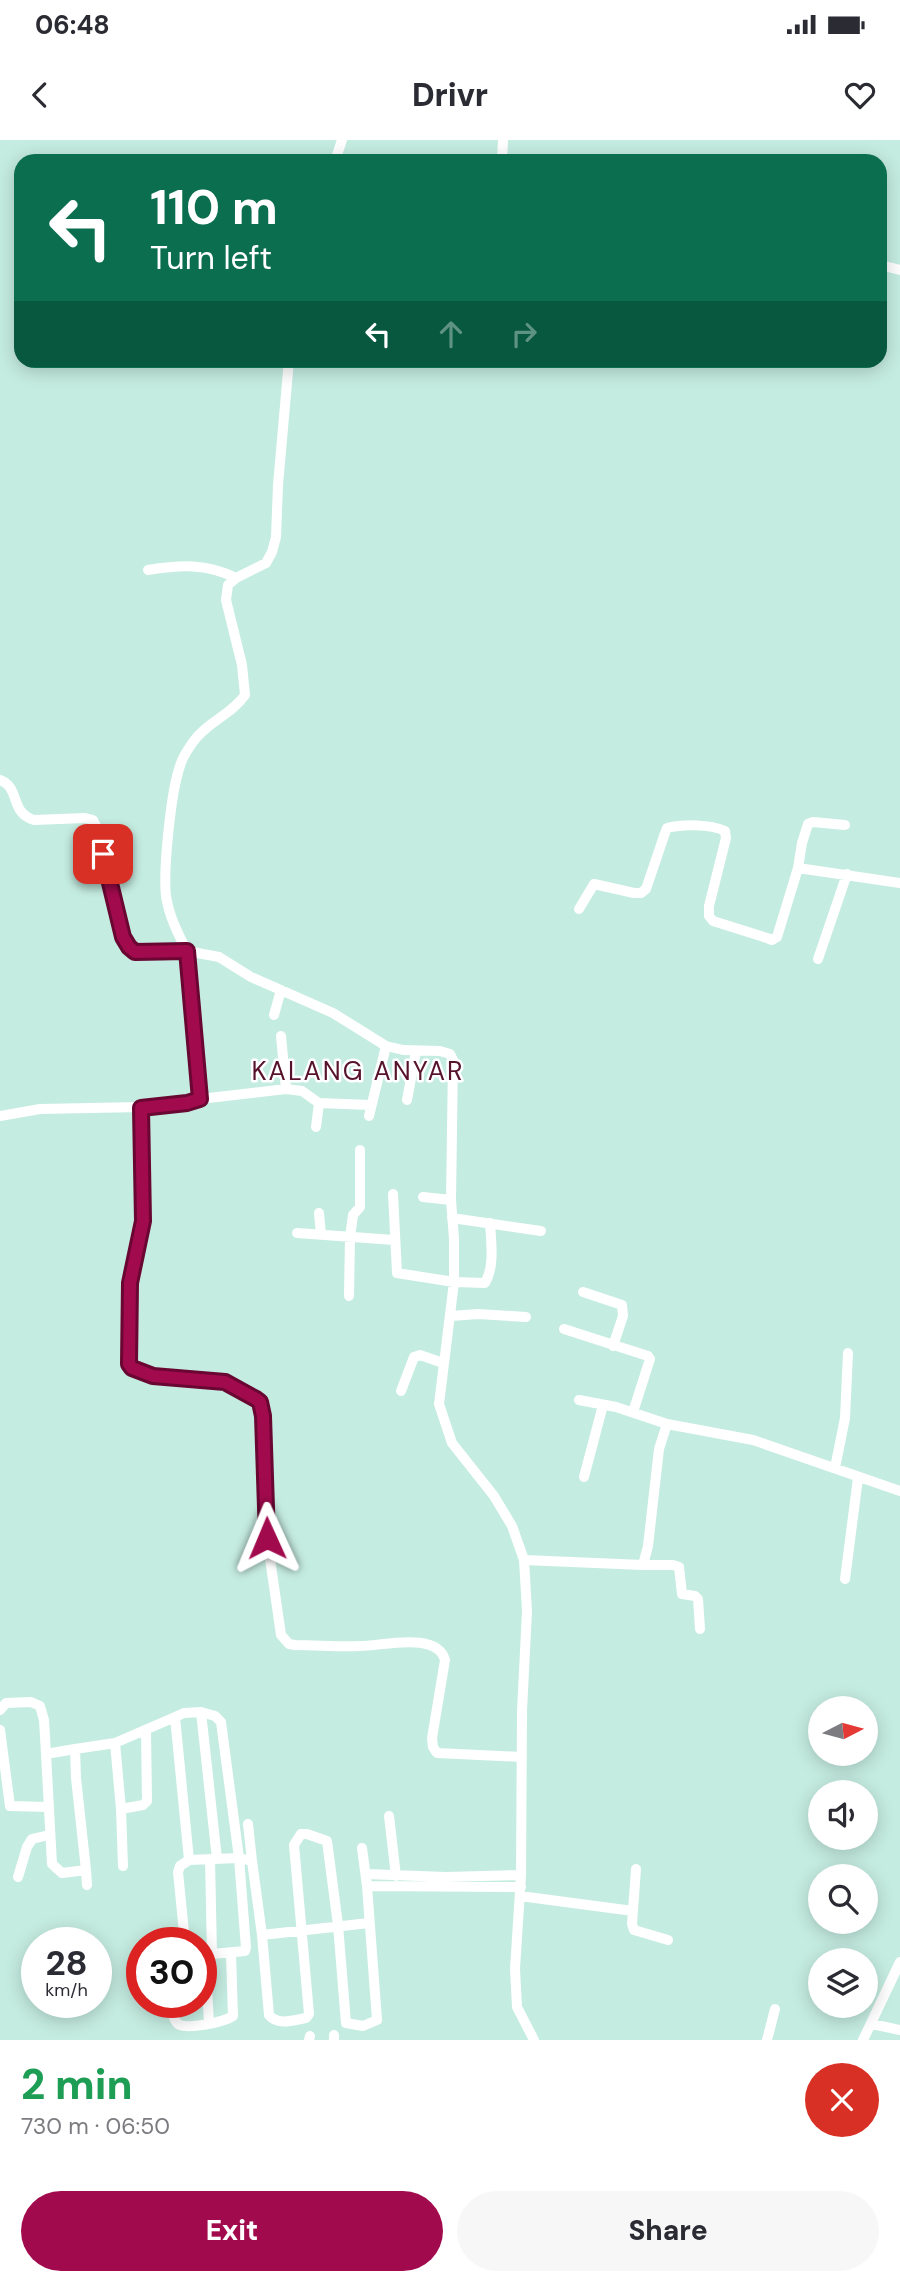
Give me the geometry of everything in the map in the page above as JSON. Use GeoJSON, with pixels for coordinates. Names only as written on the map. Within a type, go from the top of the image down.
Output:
{"type":"FeatureCollection","features":[{"type":"Feature","properties":{"kind":"street"},"geometry":{"type":"LineString","coordinates":[[200,1099],[187,951],[177,931],[166,894],[172,804],[180,766],[191,745],[209,724],[240,703],[245,695],[242,666],[226,600],[228,585],[266,563],[272,552],[276,537],[288,368]]}},
{"type":"Feature","properties":{"kind":"street"},"geometry":{"type":"LineString","coordinates":[[148,570],[185,565],[206,567],[236,578]]}},
{"type":"Feature","properties":{"kind":"street"},"geometry":{"type":"LineString","coordinates":[[0,780],[10,786],[19,810],[28,818],[93,820],[98,830],[123,937],[135,952],[187,951],[219,957],[251,977],[333,1013],[386,1046],[416,1051],[440,1051],[450,1054],[453,1060],[451,1200],[454,1282],[439,1404],[452,1443],[494,1496],[512,1526],[524,1560],[527,1611],[521,1891],[515,1969],[517,2007],[534,2040]]}},
{"type":"Feature","properties":{"kind":"street"},"geometry":{"type":"LineString","coordinates":[[579,909],[594,884],[634,894],[646,889],[667,828],[718,827],[724,831],[726,838],[709,906],[709,916],[713,921],[772,940],[777,937],[808,824],[813,822],[845,825]]}},
{"type":"Feature","properties":{"kind":"street"},"geometry":{"type":"LineString","coordinates":[[798,868],[900,883]]}},
{"type":"Feature","properties":{"kind":"street"},"geometry":{"type":"LineString","coordinates":[[818,959],[847,874]]}},
{"type":"Feature","properties":{"kind":"street"},"geometry":{"type":"LineString","coordinates":[[274,1015],[281,990]]}},
{"type":"Feature","properties":{"kind":"street"},"geometry":{"type":"LineString","coordinates":[[281,1036],[286,1089]]}},
{"type":"Feature","properties":{"kind":"street"},"geometry":{"type":"LineString","coordinates":[[0,1116],[40,1109],[141,1108],[286,1089],[302,1091],[318,1103],[370,1110],[386,1046]]}},
{"type":"Feature","properties":{"kind":"street"},"geometry":{"type":"LineString","coordinates":[[407,1100],[416,1051]]}},
{"type":"Feature","properties":{"kind":"street"},"geometry":{"type":"LineString","coordinates":[[316,1127],[318,1103]]}},
{"type":"Feature","properties":{"kind":"street"},"geometry":{"type":"LineString","coordinates":[[141,1108],[143,1221],[130,1283],[129,1364],[132,1368],[153,1376],[221,1380],[260,1402],[263,1416],[267,1538],[281,1635],[289,1644],[295,1645],[360,1647],[411,1641],[438,1648],[443,1652],[445,1660],[432,1738],[433,1747],[438,1753],[522,1757]]}},
{"type":"Feature","properties":{"kind":"street"},"geometry":{"type":"LineString","coordinates":[[349,1296],[350,1237],[353,1215],[360,1207],[360,1150]]}},
{"type":"Feature","properties":{"kind":"street"},"geometry":{"type":"LineString","coordinates":[[393,1194],[397,1273],[474,1284],[487,1281],[491,1254],[490,1223]]}},
{"type":"Feature","properties":{"kind":"street"},"geometry":{"type":"LineString","coordinates":[[423,1197],[451,1200]]}},
{"type":"Feature","properties":{"kind":"street"},"geometry":{"type":"LineString","coordinates":[[319,1213],[321,1235]]}},
{"type":"Feature","properties":{"kind":"street"},"geometry":{"type":"LineString","coordinates":[[452,1218],[541,1231]]}},
{"type":"Feature","properties":{"kind":"street"},"geometry":{"type":"LineString","coordinates":[[297,1233],[394,1240]]}},
{"type":"Feature","properties":{"kind":"street"},"geometry":{"type":"LineString","coordinates":[[583,1292],[622,1305],[623,1316],[613,1346]]}},
{"type":"Feature","properties":{"kind":"street"},"geometry":{"type":"LineString","coordinates":[[451,1315],[526,1317]]}},
{"type":"Feature","properties":{"kind":"street"},"geometry":{"type":"LineString","coordinates":[[564,1329],[650,1358],[633,1412]]}},
{"type":"Feature","properties":{"kind":"street"},"geometry":{"type":"LineString","coordinates":[[835,1468],[845,1418],[848,1353]]}},
{"type":"Feature","properties":{"kind":"street"},"geometry":{"type":"LineString","coordinates":[[401,1391],[414,1357],[420,1356],[443,1363]]}},
{"type":"Feature","properties":{"kind":"street"},"geometry":{"type":"LineString","coordinates":[[579,1400],[633,1412],[667,1424],[753,1440],[900,1491]]}},
{"type":"Feature","properties":{"kind":"street"},"geometry":{"type":"LineString","coordinates":[[584,1477],[603,1405]]}},
{"type":"Feature","properties":{"kind":"street"},"geometry":{"type":"LineString","coordinates":[[643,1565],[648,1546],[659,1449],[667,1424]]}},
{"type":"Feature","properties":{"kind":"street"},"geometry":{"type":"LineString","coordinates":[[845,1579],[858,1478]]}},
{"type":"Feature","properties":{"kind":"street"},"geometry":{"type":"LineString","coordinates":[[524,1560],[673,1564],[679,1567],[682,1594],[695,1595],[698,1599],[700,1629]]}},
{"type":"Feature","properties":{"kind":"street"},"geometry":{"type":"LineString","coordinates":[[0,1710],[6,1703],[31,1702],[40,1706],[44,1720],[53,1867],[62,1873],[86,1870]]}},
{"type":"Feature","properties":{"kind":"street"},"geometry":{"type":"LineString","coordinates":[[46,1754],[115,1743],[184,1713],[201,1712],[215,1716],[221,1722],[239,1858],[246,1948],[245,1951],[231,1954],[217,1954]]}},
{"type":"Feature","properties":{"kind":"street"},"geometry":{"type":"LineString","coordinates":[[201,1712],[213,1859],[208,1927]]}},
{"type":"Feature","properties":{"kind":"street"},"geometry":{"type":"LineString","coordinates":[[175,1717],[189,1860]]}},
{"type":"Feature","properties":{"kind":"street"},"geometry":{"type":"LineString","coordinates":[[0,1730],[10,1806],[48,1807]]}},
{"type":"Feature","properties":{"kind":"street"},"geometry":{"type":"LineString","coordinates":[[121,1809],[143,1805],[147,1801],[146,1730]]}},
{"type":"Feature","properties":{"kind":"street"},"geometry":{"type":"LineString","coordinates":[[115,1743],[123,1866]]}},
{"type":"Feature","properties":{"kind":"street"},"geometry":{"type":"LineString","coordinates":[[75,1749],[87,1885]]}},
{"type":"Feature","properties":{"kind":"street"},"geometry":{"type":"LineString","coordinates":[[389,1816],[396,1876]]}},
{"type":"Feature","properties":{"kind":"street"},"geometry":{"type":"LineString","coordinates":[[248,1824],[267,2009],[272,2019],[280,2022],[306,2018],[310,2014],[293,1845],[301,1834],[320,1837],[329,1844],[345,2023],[362,2026],[372,2024],[379,2018],[362,1848]]}},
{"type":"Feature","properties":{"kind":"street"},"geometry":{"type":"LineString","coordinates":[[18,1877],[32,1839],[49,1835]]}},
{"type":"Feature","properties":{"kind":"street"},"geometry":{"type":"LineString","coordinates":[[184,1927],[178,1871],[180,1866],[189,1860],[239,1858],[252,1861]]}},
{"type":"Feature","properties":{"kind":"street"},"geometry":{"type":"LineString","coordinates":[[636,1870],[634,1930],[668,1940]]}},
{"type":"Feature","properties":{"kind":"street"},"geometry":{"type":"LineString","coordinates":[[367,1880],[396,1876],[521,1875]]}},
{"type":"Feature","properties":{"kind":"street"},"geometry":{"type":"LineString","coordinates":[[367,1880],[521,1891],[633,1911]]}},
{"type":"Feature","properties":{"kind":"street"},"geometry":{"type":"LineString","coordinates":[[261,1935],[369,1923]]}},
{"type":"Feature","properties":{"kind":"street"},"geometry":{"type":"LineString","coordinates":[[174,2018],[178,2024],[184,2026],[224,2022],[233,2016],[231,1954]]}},
{"type":"Feature","properties":{"kind":"street"},"geometry":{"type":"LineString","coordinates":[[863,2040],[900,1962]]}},
{"type":"Feature","properties":{"kind":"street"},"geometry":{"type":"LineString","coordinates":[[767,2040],[775,2009]]}},
{"type":"Feature","properties":{"kind":"street"},"geometry":{"type":"LineString","coordinates":[[209,2018],[209,2023]]}},
{"type":"Feature","properties":{"kind":"street"},"geometry":{"type":"LineString","coordinates":[[872,2024],[900,2029]]}},
{"type":"Feature","properties":{"kind":"district","name":"KALANG ANYAR"},"geometry":{"type":"Point","coordinates":[358,1071]}},
{"type":"Feature","properties":{"kind":"route"},"geometry":{"type":"LineString","coordinates":[[103,854],[123,937],[129,947],[135,952],[187,951],[200,1099],[141,1108],[143,1221],[130,1283],[129,1364],[132,1368],[153,1376],[221,1380],[260,1402],[263,1416],[267,1538]]}}]}
